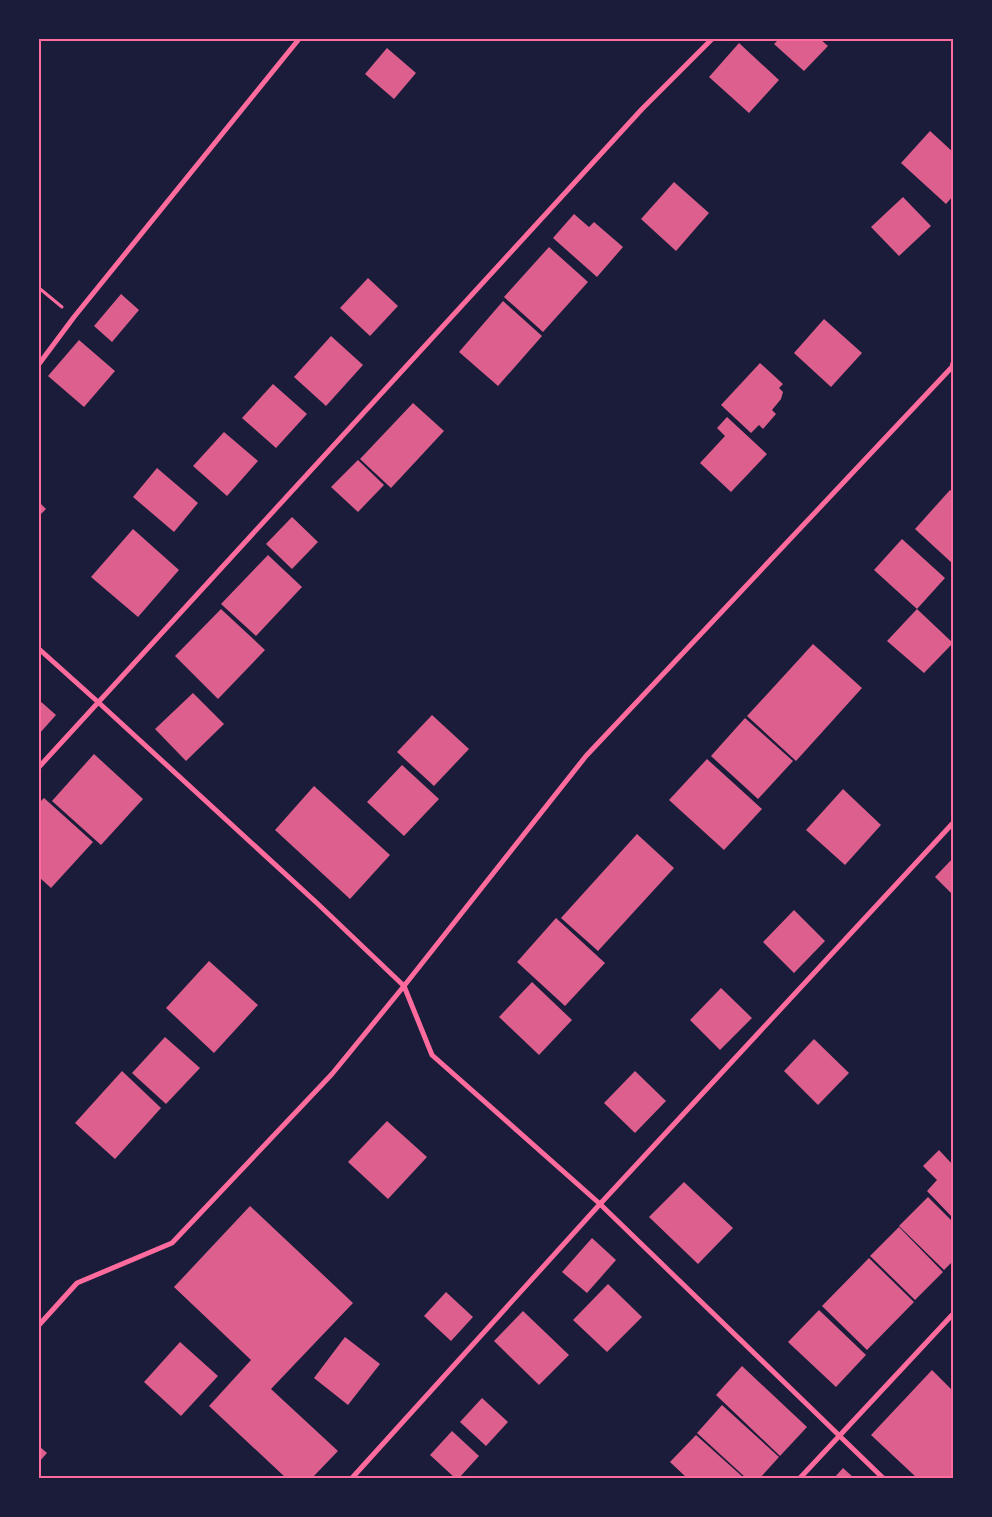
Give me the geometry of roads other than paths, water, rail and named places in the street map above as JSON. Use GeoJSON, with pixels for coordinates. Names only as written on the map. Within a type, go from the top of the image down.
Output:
{"type":"FeatureCollection","features":[{"type":"Feature","properties":{"kind":"street"},"geometry":{"type":"LineString","coordinates":[[39,364],[74,317],[299,39]]}},
{"type":"Feature","properties":{"kind":"street"},"geometry":{"type":"LineString","coordinates":[[39,768],[636,117],[712,39]]}},
{"type":"Feature","properties":{"kind":"street"},"geometry":{"type":"LineString","coordinates":[[39,1325],[76,1283],[172,1243],[332,1074],[586,756],[952,367],[953,363]]}},
{"type":"Feature","properties":{"kind":"street"},"geometry":{"type":"LineString","coordinates":[[39,649],[311,898],[404,986],[432,1055],[600,1204],[883,1478]]}},
{"type":"Feature","properties":{"kind":"street"},"geometry":{"type":"LineString","coordinates":[[352,1478],[600,1204],[953,823]]}},
{"type":"Feature","properties":{"kind":"street"},"geometry":{"type":"LineString","coordinates":[[800,1478],[953,1314]]}}]}
